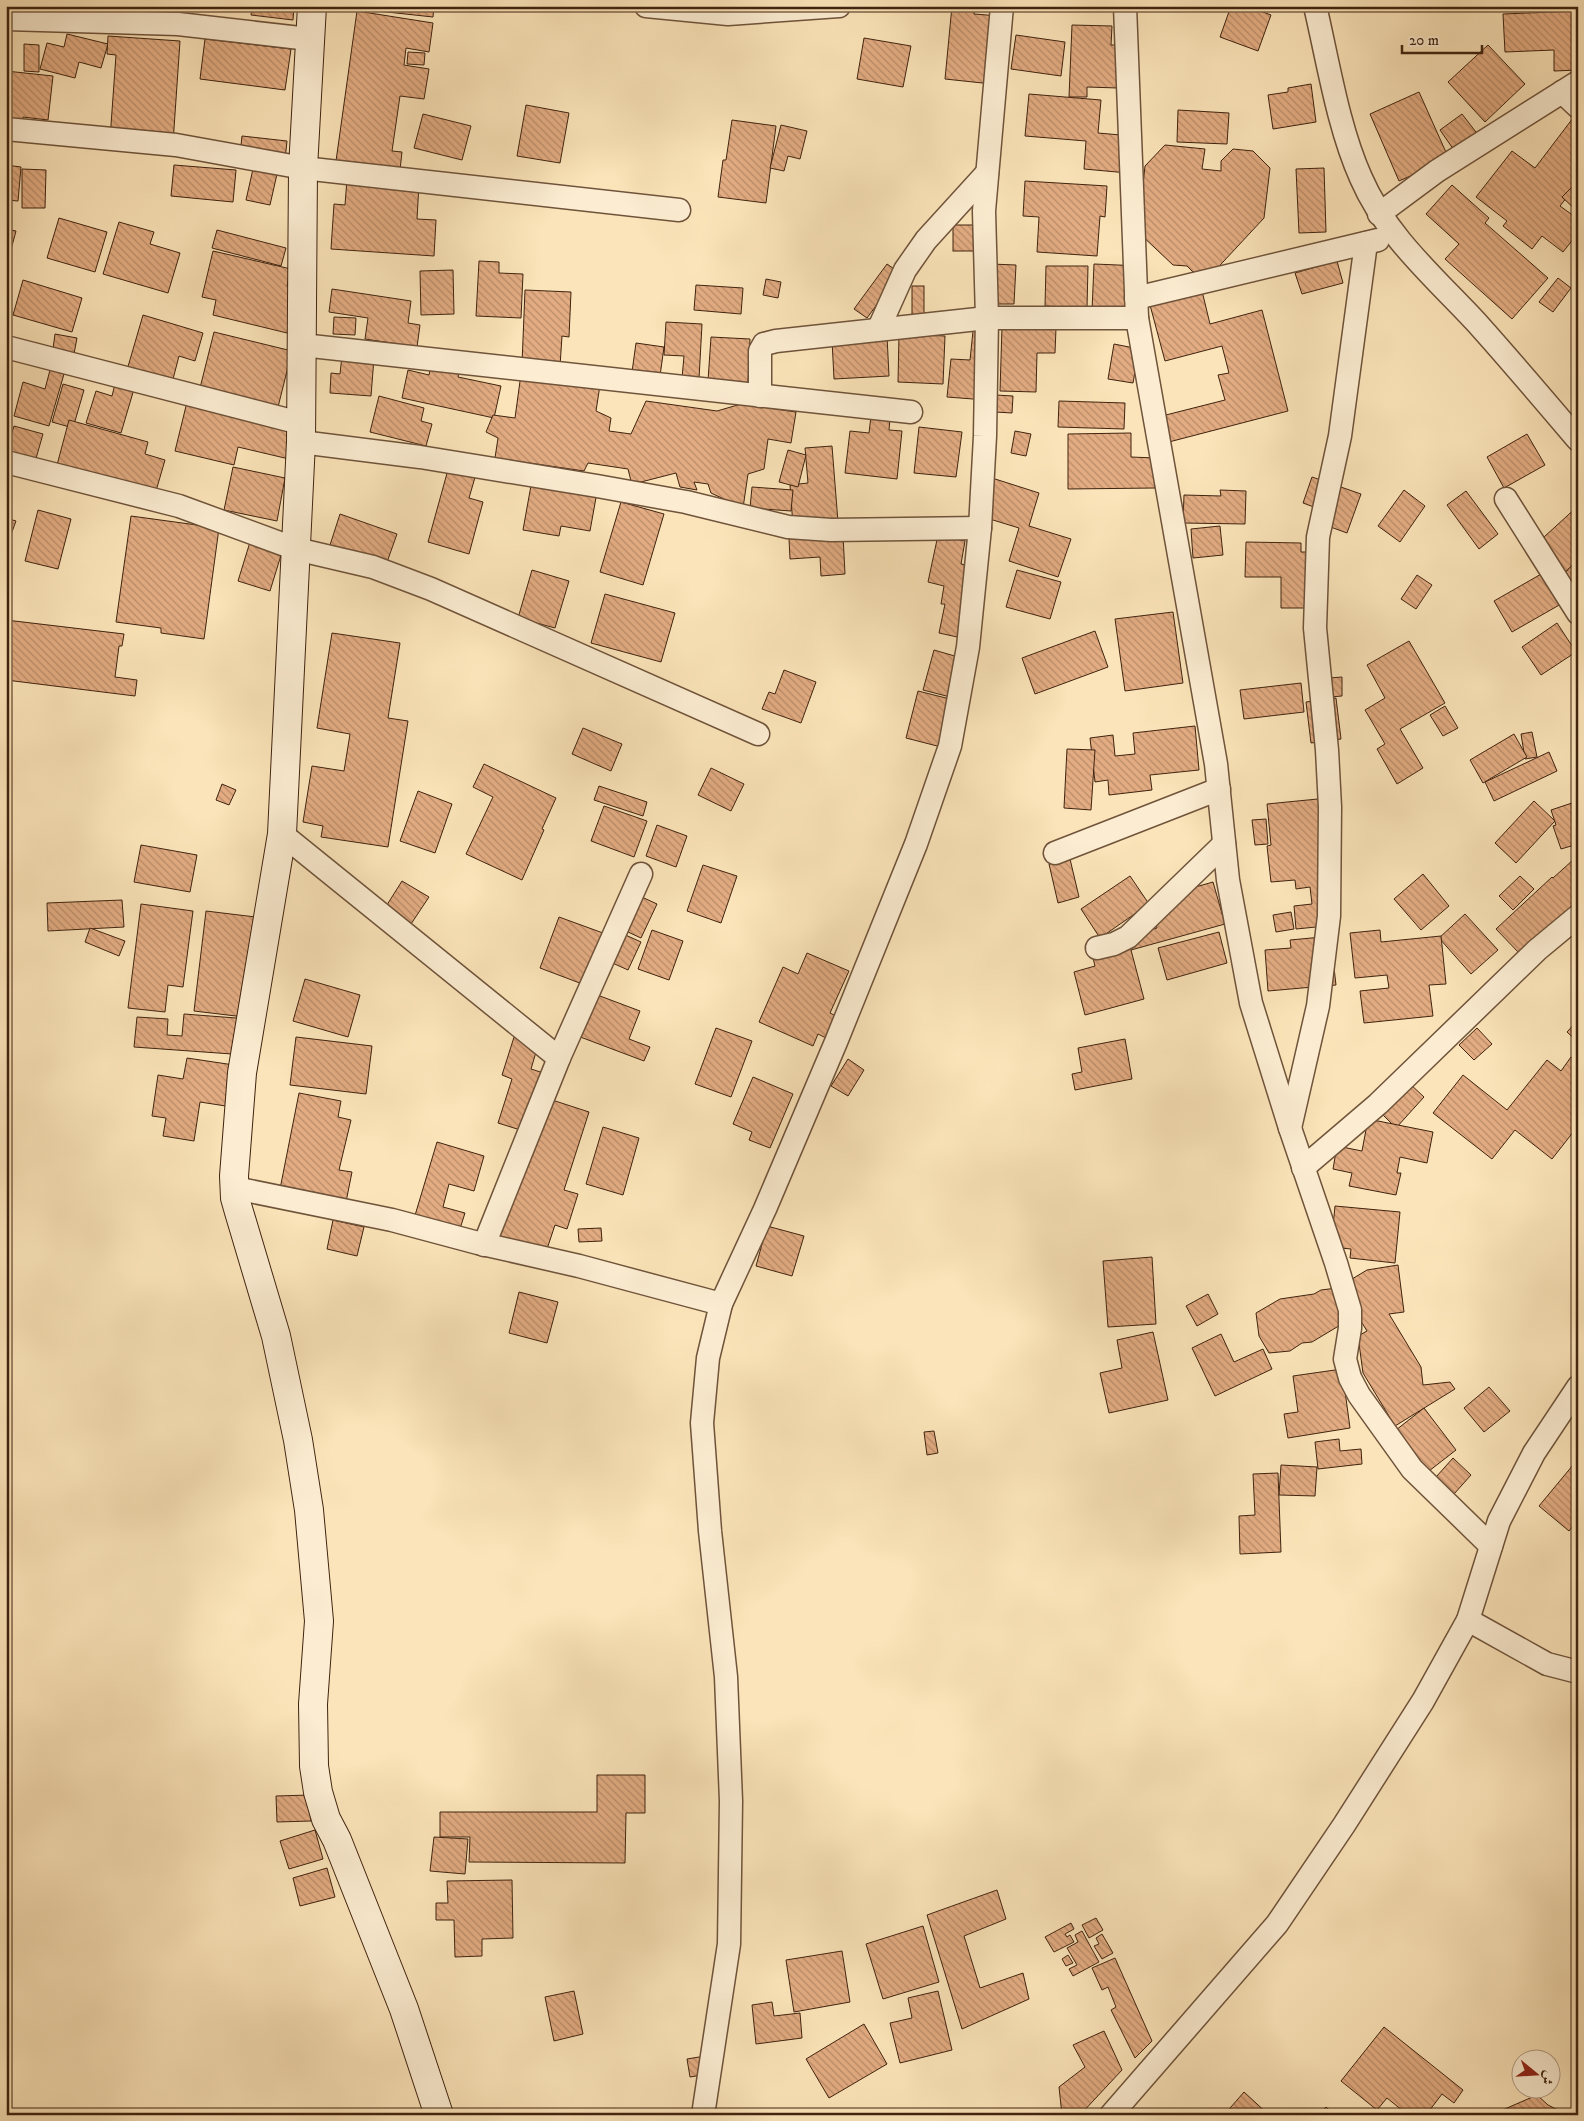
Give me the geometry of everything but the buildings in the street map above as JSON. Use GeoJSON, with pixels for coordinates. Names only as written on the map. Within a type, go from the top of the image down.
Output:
{"type":"FeatureCollection","features":[{"type":"Feature","properties":{"kind":"street"},"geometry":{"type":"LineString","coordinates":[[312,6],[303,168],[302,345],[296,549],[282,834],[242,1073],[234,1188],[239,1212],[276,1336],[298,1440],[309,1510],[319,1621],[313,1704],[314,1766],[318,1792],[326,1819],[337,1840],[404,2009],[439,2115]]}},
{"type":"Feature","properties":{"kind":"street"},"geometry":{"type":"LineString","coordinates":[[646,6],[728,14],[839,6]]}},
{"type":"Feature","properties":{"kind":"street"},"geometry":{"type":"LineString","coordinates":[[703,2115],[729,1934],[731,1801],[726,1677],[710,1531],[702,1422],[708,1358],[721,1304],[765,1209],[836,1042],[916,844],[950,746],[968,647],[980,528],[985,436],[986,318],[984,211],[1002,6]]}},
{"type":"Feature","properties":{"kind":"street"},"geometry":{"type":"LineString","coordinates":[[1125,6],[1136,308],[1216,764],[1224,844],[1237,939],[1251,1003],[1350,1310],[1350,1328],[1345,1359],[1350,1378],[1359,1395],[1412,1469],[1491,1546]]}},
{"type":"Feature","properties":{"kind":"street"},"geometry":{"type":"LineString","coordinates":[[1315,6],[1345,135],[1360,178],[1379,214],[1417,262],[1475,322],[1578,440]]}},
{"type":"Feature","properties":{"kind":"street"},"geometry":{"type":"LineString","coordinates":[[6,19],[178,24],[310,39]]}},
{"type":"Feature","properties":{"kind":"street"},"geometry":{"type":"LineString","coordinates":[[1379,214],[1437,171],[1572,94]]}},
{"type":"Feature","properties":{"kind":"street"},"geometry":{"type":"LineString","coordinates":[[6,129],[176,146],[303,168],[679,210]]}},
{"type":"Feature","properties":{"kind":"street"},"geometry":{"type":"LineString","coordinates":[[879,328],[905,270],[926,240],[987,173]]}},
{"type":"Feature","properties":{"kind":"street"},"geometry":{"type":"LineString","coordinates":[[760,396],[759,359],[760,351],[764,344],[879,328],[986,318],[1136,308],[1366,242],[1396,236]]}},
{"type":"Feature","properties":{"kind":"street"},"geometry":{"type":"LineString","coordinates":[[1290,1128],[1318,1006],[1329,916],[1330,807],[1327,750],[1315,628],[1318,537],[1340,436],[1366,242]]}},
{"type":"Feature","properties":{"kind":"street"},"geometry":{"type":"LineString","coordinates":[[302,345],[911,412]]}},
{"type":"Feature","properties":{"kind":"street"},"geometry":{"type":"LineString","coordinates":[[6,347],[300,432],[420,457],[686,502],[788,526],[831,530],[980,528]]}},
{"type":"Feature","properties":{"kind":"street"},"geometry":{"type":"LineString","coordinates":[[6,462],[179,506],[296,549],[373,567],[432,589],[758,734]]}},
{"type":"Feature","properties":{"kind":"street"},"geometry":{"type":"LineString","coordinates":[[1506,500],[1578,614]]}},
{"type":"Feature","properties":{"kind":"street"},"geometry":{"type":"LineString","coordinates":[[1055,853],[1219,789]]}},
{"type":"Feature","properties":{"kind":"street"},"geometry":{"type":"LineString","coordinates":[[282,834],[558,1058]]}},
{"type":"Feature","properties":{"kind":"street"},"geometry":{"type":"LineString","coordinates":[[1097,948],[1114,944],[1128,937],[1224,844]]}},
{"type":"Feature","properties":{"kind":"street"},"geometry":{"type":"LineString","coordinates":[[484,1244],[558,1058],[641,874]]}},
{"type":"Feature","properties":{"kind":"street"},"geometry":{"type":"LineString","coordinates":[[1303,1168],[1378,1104],[1537,950],[1578,916]]}},
{"type":"Feature","properties":{"kind":"street"},"geometry":{"type":"LineString","coordinates":[[234,1188],[392,1220],[579,1266],[721,1304]]}},
{"type":"Feature","properties":{"kind":"street"},"geometry":{"type":"LineString","coordinates":[[1111,2115],[1276,1924],[1344,1825],[1423,1701],[1468,1620],[1499,1520],[1534,1453],[1578,1388]]}},
{"type":"Feature","properties":{"kind":"street"},"geometry":{"type":"LineString","coordinates":[[1468,1620],[1547,1664],[1578,1672]]}}]}
